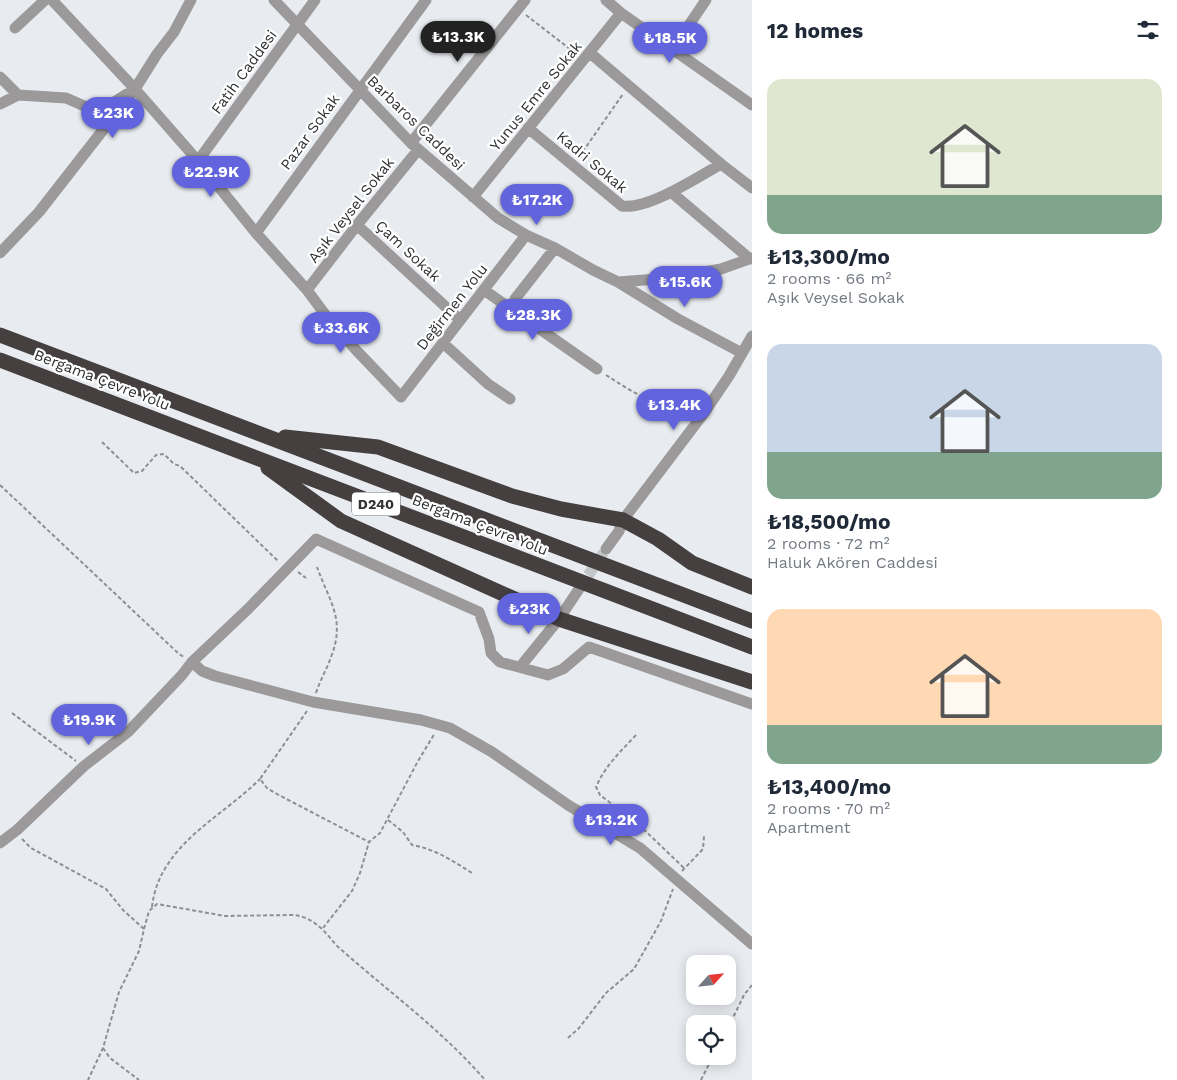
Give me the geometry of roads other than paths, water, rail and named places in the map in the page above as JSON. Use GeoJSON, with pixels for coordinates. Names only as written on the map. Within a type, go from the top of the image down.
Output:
{"type":"FeatureCollection","features":[{"type":"Feature","properties":{"kind":"highway","name":"Bergama Çevre Yolu"},"geometry":{"type":"LineString","coordinates":[[0,335],[752,621]]}},
{"type":"Feature","properties":{"kind":"highway","name":"Bergama Çevre Yolu"},"geometry":{"type":"LineString","coordinates":[[0,360],[752,647]]}},
{"type":"Feature","properties":{"kind":"highway"},"geometry":{"type":"LineString","coordinates":[[263,435],[378,447],[512,496],[561,509],[623,520],[658,539],[692,562],[752,587]]}},
{"type":"Feature","properties":{"kind":"highway"},"geometry":{"type":"LineString","coordinates":[[251,456],[341,521],[559,619],[752,682]]}},
{"type":"Feature","properties":{"kind":"street"},"geometry":{"type":"LineString","coordinates":[[14,28],[45,0]]}},
{"type":"Feature","properties":{"kind":"street"},"geometry":{"type":"LineString","coordinates":[[52,0],[198,161],[256,233],[307,290]]}},
{"type":"Feature","properties":{"kind":"street"},"geometry":{"type":"LineString","coordinates":[[0,253],[38,212],[134,89],[174,32],[191,0]]}},
{"type":"Feature","properties":{"kind":"street","name":"Barbaros Caddesi"},"geometry":{"type":"LineString","coordinates":[[274,0],[415,146],[498,218],[526,236],[555,248],[618,282],[671,278],[713,270],[751,258]]}},
{"type":"Feature","properties":{"kind":"street","name":"Fatih Caddesi"},"geometry":{"type":"LineString","coordinates":[[198,161],[314,0]]}},
{"type":"Feature","properties":{"kind":"street","name":"Pazar Sokak"},"geometry":{"type":"LineString","coordinates":[[256,233],[426,0]]}},
{"type":"Feature","properties":{"kind":"street"},"geometry":{"type":"LineString","coordinates":[[606,0],[672,50],[752,105]]}},
{"type":"Feature","properties":{"kind":"street"},"geometry":{"type":"LineString","coordinates":[[672,50],[706,0]]}},
{"type":"Feature","properties":{"kind":"street","name":"Aşık Veysel Sokak"},"geometry":{"type":"LineString","coordinates":[[307,290],[520,4]]}},
{"type":"Feature","properties":{"kind":"street","name":"Yunus Emre Sokak"},"geometry":{"type":"LineString","coordinates":[[473,197],[621,13]]}},
{"type":"Feature","properties":{"kind":"street"},"geometry":{"type":"LineString","coordinates":[[590,53],[752,188]]}},
{"type":"Feature","properties":{"kind":"street"},"geometry":{"type":"LineString","coordinates":[[0,77],[18,95]]}},
{"type":"Feature","properties":{"kind":"street"},"geometry":{"type":"LineString","coordinates":[[0,104],[18,95],[66,98],[90,108],[108,106],[134,89]]}},
{"type":"Feature","properties":{"kind":"street","name":"Kadri Sokak"},"geometry":{"type":"LineString","coordinates":[[528,128],[622,206],[632,208],[671,192],[721,164]]}},
{"type":"Feature","properties":{"kind":"street"},"geometry":{"type":"LineString","coordinates":[[671,192],[751,258]]}},
{"type":"Feature","properties":{"kind":"street","name":"Çam Sokak"},"geometry":{"type":"LineString","coordinates":[[357,225],[460,320]]}},
{"type":"Feature","properties":{"kind":"street","name":"Değirmen Yolu"},"geometry":{"type":"LineString","coordinates":[[307,290],[356,350],[400,397],[526,236]]}},
{"type":"Feature","properties":{"kind":"street"},"geometry":{"type":"LineString","coordinates":[[515,299],[555,248]]}},
{"type":"Feature","properties":{"kind":"street"},"geometry":{"type":"LineString","coordinates":[[618,282],[678,319],[742,353]]}},
{"type":"Feature","properties":{"kind":"street"},"geometry":{"type":"LineString","coordinates":[[484,290],[597,369]]}},
{"type":"Feature","properties":{"kind":"street"},"geometry":{"type":"LineString","coordinates":[[606,549],[623,520],[704,412],[752,336]]}},
{"type":"Feature","properties":{"kind":"street"},"geometry":{"type":"LineString","coordinates":[[443,343],[488,384],[510,399]]}},
{"type":"Feature","properties":{"kind":"street"},"geometry":{"type":"LineString","coordinates":[[0,843],[17,830],[84,766],[128,732],[192,662],[316,539],[479,612],[489,639],[491,653],[500,662],[548,675],[563,669],[589,647],[752,704]]}},
{"type":"Feature","properties":{"kind":"street"},"geometry":{"type":"LineString","coordinates":[[520,668],[559,619],[579,589]]}},
{"type":"Feature","properties":{"kind":"street"},"geometry":{"type":"LineString","coordinates":[[192,662],[202,671],[215,676],[313,702],[450,728],[475,741],[568,805],[640,848],[752,944]]}},
{"type":"Feature","properties":{"kind":"tunnel"},"geometry":{"type":"LineString","coordinates":[[579,589],[606,549]]}}]}
